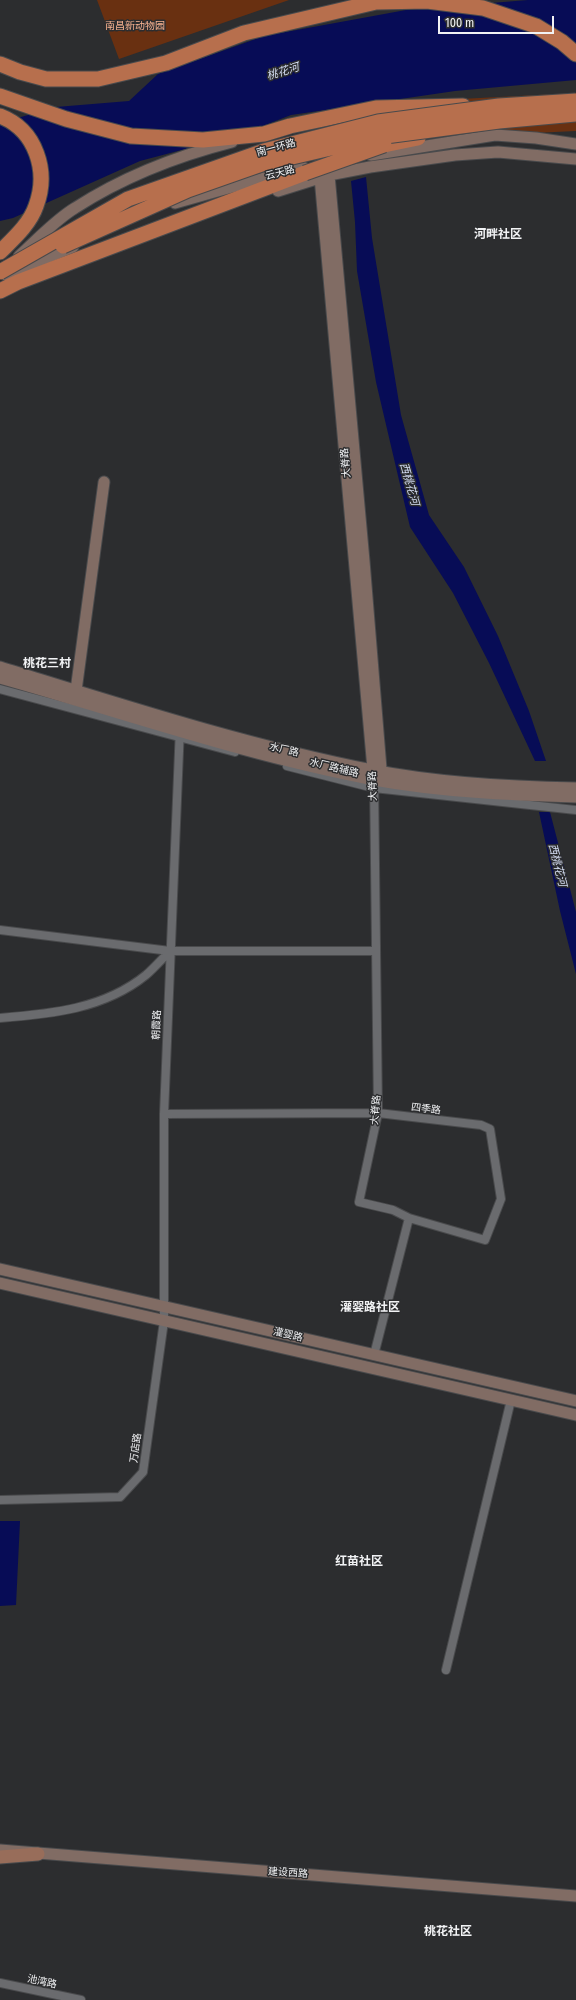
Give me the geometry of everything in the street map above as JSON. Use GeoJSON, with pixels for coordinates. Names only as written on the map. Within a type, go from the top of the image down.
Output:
{"type":"FeatureCollection","features":[{"type":"Feature","properties":{"kind":"highway"},"geometry":{"type":"LineString","coordinates":[[0,64],[20,72],[46,79],[98,79],[166,64],[244,32],[376,2],[427,1],[482,8],[536,26],[562,42],[576,54]]}},
{"type":"Feature","properties":{"kind":"highway"},"geometry":{"type":"LineString","coordinates":[[0,96],[66,119],[131,136],[203,140],[264,134],[290,126],[376,108],[412,106],[499,106]]}},
{"type":"Feature","properties":{"kind":"highway","name":"南一环路"},"geometry":{"type":"LineString","coordinates":[[1,277],[128,199],[264,151],[378,122],[499,106],[576,101]]}},
{"type":"Feature","properties":{"kind":"highway","name":"南一环路"},"geometry":{"type":"LineString","coordinates":[[1,277],[62,246],[188,190],[262,164],[378,137],[499,121],[576,114]]}},
{"type":"Feature","properties":{"kind":"highway"},"geometry":{"type":"LineString","coordinates":[[0,116],[9,120],[29,136],[40,159],[42,179],[36,207],[18,234],[0,252]]}},
{"type":"Feature","properties":{"kind":"highway"},"geometry":{"type":"LineString","coordinates":[[0,291],[18,282],[130,238],[384,145],[499,121]]}},
{"type":"Feature","properties":{"kind":"main road"},"geometry":{"type":"LineString","coordinates":[[1,277],[19,256],[74,208],[132,177],[192,153],[264,134]]}},
{"type":"Feature","properties":{"kind":"main road","name":"云天路"},"geometry":{"type":"LineString","coordinates":[[1,277],[100,236],[131,219],[179,201],[335,159],[372,155],[495,135],[536,138],[576,144]]}},
{"type":"Feature","properties":{"kind":"main road","name":"云天路"},"geometry":{"type":"LineString","coordinates":[[0,295],[272,192],[329,175],[370,167],[455,155],[498,152],[576,159]]}},
{"type":"Feature","properties":{"kind":"main road","name":"大脊路"},"geometry":{"type":"LineString","coordinates":[[329,175],[364,561],[377,778]]}},
{"type":"Feature","properties":{"kind":"main road"},"geometry":{"type":"LineString","coordinates":[[76,692],[104,482]]}},
{"type":"Feature","properties":{"kind":"main road","name":"水厂路"},"geometry":{"type":"LineString","coordinates":[[0,667],[76,692],[180,730],[266,754],[377,778],[481,794],[576,798]]}},
{"type":"Feature","properties":{"kind":"main road","name":"水厂路"},"geometry":{"type":"LineString","coordinates":[[0,678],[76,692]]}},
{"type":"Feature","properties":{"kind":"main road","name":"水厂路"},"geometry":{"type":"LineString","coordinates":[[377,778],[481,785],[576,788]]}},
{"type":"Feature","properties":{"kind":"main road","name":"灌婴路"},"geometry":{"type":"LineString","coordinates":[[0,1269],[576,1401]]}},
{"type":"Feature","properties":{"kind":"main road","name":"灌婴路"},"geometry":{"type":"LineString","coordinates":[[0,1283],[576,1415]]}},
{"type":"Feature","properties":{"kind":"main road","name":"建设西路"},"geometry":{"type":"LineString","coordinates":[[0,1845],[576,1891]]}},
{"type":"Feature","properties":{"kind":"main road","name":"建设西路"},"geometry":{"type":"LineString","coordinates":[[0,1850],[576,1896]]}},
{"type":"Feature","properties":{"kind":"main road"},"geometry":{"type":"LineString","coordinates":[[0,1857],[38,1854]]}},
{"type":"Feature","properties":{"kind":"street","name":"水厂路辅路"},"geometry":{"type":"LineString","coordinates":[[0,663],[76,692],[268,742],[343,759],[377,778],[576,810]]}},
{"type":"Feature","properties":{"kind":"street"},"geometry":{"type":"LineString","coordinates":[[0,689],[180,730]]}},
{"type":"Feature","properties":{"kind":"street","name":"朝霞路"},"geometry":{"type":"LineString","coordinates":[[164,1321],[164,1114],[180,730]]}},
{"type":"Feature","properties":{"kind":"street","name":"大脊路"},"geometry":{"type":"LineString","coordinates":[[377,778],[376,951],[378,1113],[359,1202],[393,1210],[409,1218]]}},
{"type":"Feature","properties":{"kind":"street"},"geometry":{"type":"LineString","coordinates":[[0,930],[170,951],[376,951]]}},
{"type":"Feature","properties":{"kind":"street"},"geometry":{"type":"LineString","coordinates":[[0,1018],[45,1014],[81,1007],[104,1000],[126,989],[146,975],[170,951]]}},
{"type":"Feature","properties":{"kind":"street","name":"四季路"},"geometry":{"type":"LineString","coordinates":[[164,1114],[378,1113],[481,1125],[490,1128],[501,1199],[486,1240],[409,1218]]}},
{"type":"Feature","properties":{"kind":"street"},"geometry":{"type":"LineString","coordinates":[[374,1355],[409,1218]]}},
{"type":"Feature","properties":{"kind":"street","name":"万店路"},"geometry":{"type":"LineString","coordinates":[[0,1500],[120,1497],[143,1472],[164,1321]]}},
{"type":"Feature","properties":{"kind":"street"},"geometry":{"type":"LineString","coordinates":[[446,1670],[511,1400]]}},
{"type":"Feature","properties":{"kind":"street","name":"池湾路"},"geometry":{"type":"LineString","coordinates":[[0,1983],[56,1998],[81,2000]]}},
{"type":"Feature","properties":{"kind":"green space","name":"南昌新动物园"},"geometry":{"type":"Polygon","coordinates":[[[97,0],[289,0],[119,59],[97,0]]]}},
{"type":"Feature","properties":{"kind":"green space"},"geometry":{"type":"Polygon","coordinates":[[[576,93],[576,131],[448,137],[441,100],[576,93]]]}},
{"type":"Feature","properties":{"kind":"water","name":"桃花河"},"geometry":{"type":"Polygon","coordinates":[[[528,0],[576,0],[576,80],[455,91],[291,115],[242,134],[140,161],[13,218],[0,221],[0,123],[56,107],[129,101],[158,74],[264,36],[406,10],[528,0]]]}},
{"type":"Feature","properties":{"kind":"water","name":"西桃花河"},"geometry":{"type":"Polygon","coordinates":[[[366,177],[372,238],[401,415],[429,515],[464,567],[498,636],[529,711],[546,761],[535,761],[489,663],[453,593],[410,527],[376,382],[357,271],[355,222],[351,181],[366,177]]]}},
{"type":"Feature","properties":{"kind":"water","name":"西桃花河"},"geometry":{"type":"Polygon","coordinates":[[[539,812],[550,812],[576,912],[576,974],[560,911],[539,812]]]}},
{"type":"Feature","properties":{"kind":"water"},"geometry":{"type":"Polygon","coordinates":[[[0,1521],[20,1521],[16,1605],[0,1606],[0,1521]]]}},
{"type":"Feature","properties":{"kind":"district","name":"河畔社区"},"geometry":{"type":"Point","coordinates":[498,235]}},
{"type":"Feature","properties":{"kind":"district","name":"桃花三村"},"geometry":{"type":"Point","coordinates":[47,664]}},
{"type":"Feature","properties":{"kind":"district","name":"灌婴路社区"},"geometry":{"type":"Point","coordinates":[370,1308]}},
{"type":"Feature","properties":{"kind":"district","name":"红苗社区"},"geometry":{"type":"Point","coordinates":[359,1562]}},
{"type":"Feature","properties":{"kind":"district","name":"桃花社区"},"geometry":{"type":"Point","coordinates":[448,1932]}}]}
